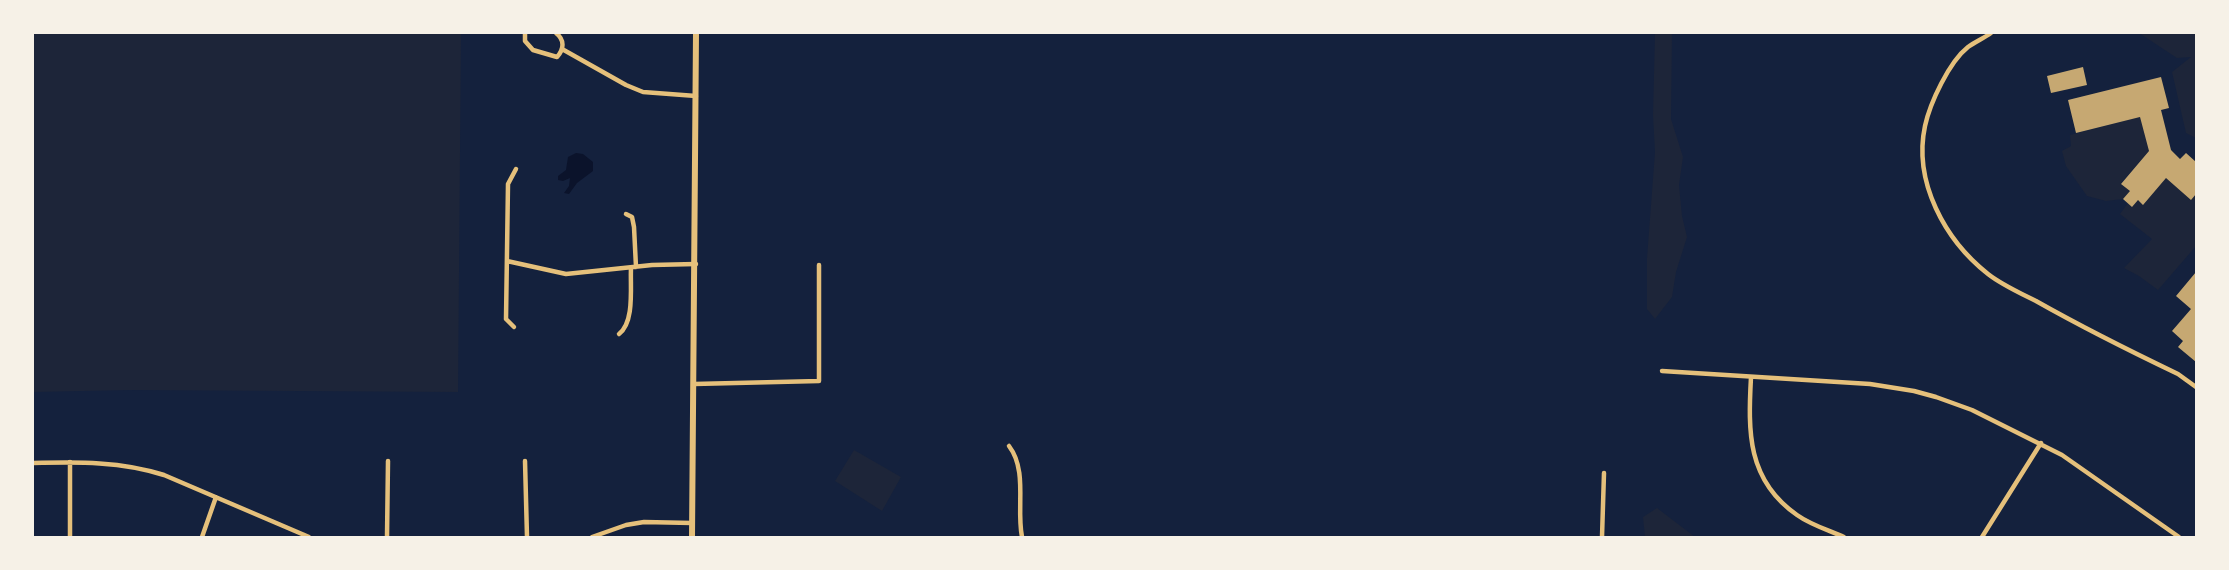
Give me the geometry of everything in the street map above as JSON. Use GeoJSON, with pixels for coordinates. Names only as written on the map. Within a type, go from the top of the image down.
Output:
{"type":"FeatureCollection","features":[{"type":"Feature","properties":{"kind":"main road"},"geometry":{"type":"LineString","coordinates":[[692,537],[696,264],[696,33]]}},
{"type":"Feature","properties":{"kind":"street"},"geometry":{"type":"LineString","coordinates":[[525,33],[525,41],[533,50],[557,57],[562,49],[561,37],[556,33]]}},
{"type":"Feature","properties":{"kind":"street"},"geometry":{"type":"LineString","coordinates":[[1991,33],[1966,48],[1946,76],[1928,111],[1923,133],[1923,156],[1926,183],[1934,207],[1967,255],[1989,275],[2049,309],[2178,375],[2196,387]]}},
{"type":"Feature","properties":{"kind":"street"},"geometry":{"type":"LineString","coordinates":[[562,49],[643,92],[696,96]]}},
{"type":"Feature","properties":{"kind":"street"},"geometry":{"type":"LineString","coordinates":[[514,327],[506,319],[508,184],[516,169]]}},
{"type":"Feature","properties":{"kind":"street"},"geometry":{"type":"LineString","coordinates":[[619,334],[624,330],[629,313],[633,267],[634,227],[632,217],[626,214]]}},
{"type":"Feature","properties":{"kind":"street"},"geometry":{"type":"LineString","coordinates":[[507,261],[566,274],[633,267],[696,264]]}},
{"type":"Feature","properties":{"kind":"street"},"geometry":{"type":"LineString","coordinates":[[694,384],[819,381],[819,265]]}},
{"type":"Feature","properties":{"kind":"street"},"geometry":{"type":"LineString","coordinates":[[1662,371],[1870,384],[1914,391],[1972,410],[2041,444],[2084,468],[2179,537]]}},
{"type":"Feature","properties":{"kind":"street"},"geometry":{"type":"LineString","coordinates":[[1751,377],[1750,438],[1756,464],[1764,479],[1774,494],[1798,516],[1844,537]]}},
{"type":"Feature","properties":{"kind":"street"},"geometry":{"type":"LineString","coordinates":[[1982,537],[2041,444]]}},
{"type":"Feature","properties":{"kind":"street"},"geometry":{"type":"LineString","coordinates":[[1009,446],[1016,455],[1019,476],[1022,537]]}},
{"type":"Feature","properties":{"kind":"street"},"geometry":{"type":"LineString","coordinates":[[387,537],[388,461]]}},
{"type":"Feature","properties":{"kind":"street"},"geometry":{"type":"LineString","coordinates":[[525,461],[527,537]]}},
{"type":"Feature","properties":{"kind":"street"},"geometry":{"type":"LineString","coordinates":[[70,462],[70,537]]}},
{"type":"Feature","properties":{"kind":"street"},"geometry":{"type":"LineString","coordinates":[[33,463],[96,462],[144,468],[309,537]]}},
{"type":"Feature","properties":{"kind":"street"},"geometry":{"type":"LineString","coordinates":[[1602,537],[1605,473]]}},
{"type":"Feature","properties":{"kind":"street"},"geometry":{"type":"LineString","coordinates":[[202,537],[216,497]]}},
{"type":"Feature","properties":{"kind":"street"},"geometry":{"type":"LineString","coordinates":[[592,537],[626,525],[644,522],[692,523]]}},
{"type":"Feature","properties":{"kind":"shaded area"},"geometry":{"type":"Polygon","coordinates":[[[33,33],[461,33],[458,392],[131,390],[33,392],[33,33]]]}},
{"type":"Feature","properties":{"kind":"shaded area"},"geometry":{"type":"Polygon","coordinates":[[[1655,33],[1672,33],[1671,119],[1683,157],[1679,185],[1687,237],[1676,272],[1672,297],[1655,319],[1647,309],[1647,258],[1655,152],[1653,115],[1655,33]]]}},
{"type":"Feature","properties":{"kind":"shaded area"},"geometry":{"type":"Polygon","coordinates":[[[2139,33],[2196,33],[2196,138],[2186,133],[2172,72],[2191,57],[2177,58],[2139,33]]]}},
{"type":"Feature","properties":{"kind":"shaded area"},"geometry":{"type":"Polygon","coordinates":[[[2140,117],[2149,151],[2121,183],[2130,191],[2123,199],[2106,201],[2087,196],[2066,166],[2062,151],[2071,146],[2070,135],[2140,117]]]}},
{"type":"Feature","properties":{"kind":"shaded area"},"geometry":{"type":"Polygon","coordinates":[[[576,153],[583,154],[593,162],[593,171],[577,183],[569,194],[564,193],[569,186],[570,178],[563,181],[558,180],[558,176],[566,170],[568,157],[576,153]]]}},
{"type":"Feature","properties":{"kind":"shaded area"},"geometry":{"type":"Polygon","coordinates":[[[2166,178],[2196,194],[2196,246],[2158,290],[2124,268],[2152,239],[2120,214],[2128,203],[2166,178]]]}},
{"type":"Feature","properties":{"kind":"shaded area"},"geometry":{"type":"Polygon","coordinates":[[[854,450],[901,477],[882,511],[835,481],[854,450]]]}},
{"type":"Feature","properties":{"kind":"shaded area"},"geometry":{"type":"Polygon","coordinates":[[[1657,508],[1695,537],[1645,537],[1643,517],[1657,508]]]}},
{"type":"Feature","properties":{"kind":"building"},"geometry":{"type":"Polygon","coordinates":[[[2083,67],[2087,85],[2051,93],[2047,76],[2083,67]]]}},
{"type":"Feature","properties":{"kind":"building"},"geometry":{"type":"Polygon","coordinates":[[[2161,77],[2169,108],[2161,110],[2171,150],[2180,159],[2186,153],[2196,162],[2196,194],[2191,200],[2166,178],[2143,205],[2138,200],[2132,207],[2123,199],[2130,191],[2121,184],[2149,151],[2140,117],[2076,133],[2068,100],[2161,77]]]}},
{"type":"Feature","properties":{"kind":"building"},"geometry":{"type":"Polygon","coordinates":[[[2196,272],[2196,362],[2178,347],[2183,341],[2172,331],[2191,309],[2176,296],[2196,272]]]}}]}
